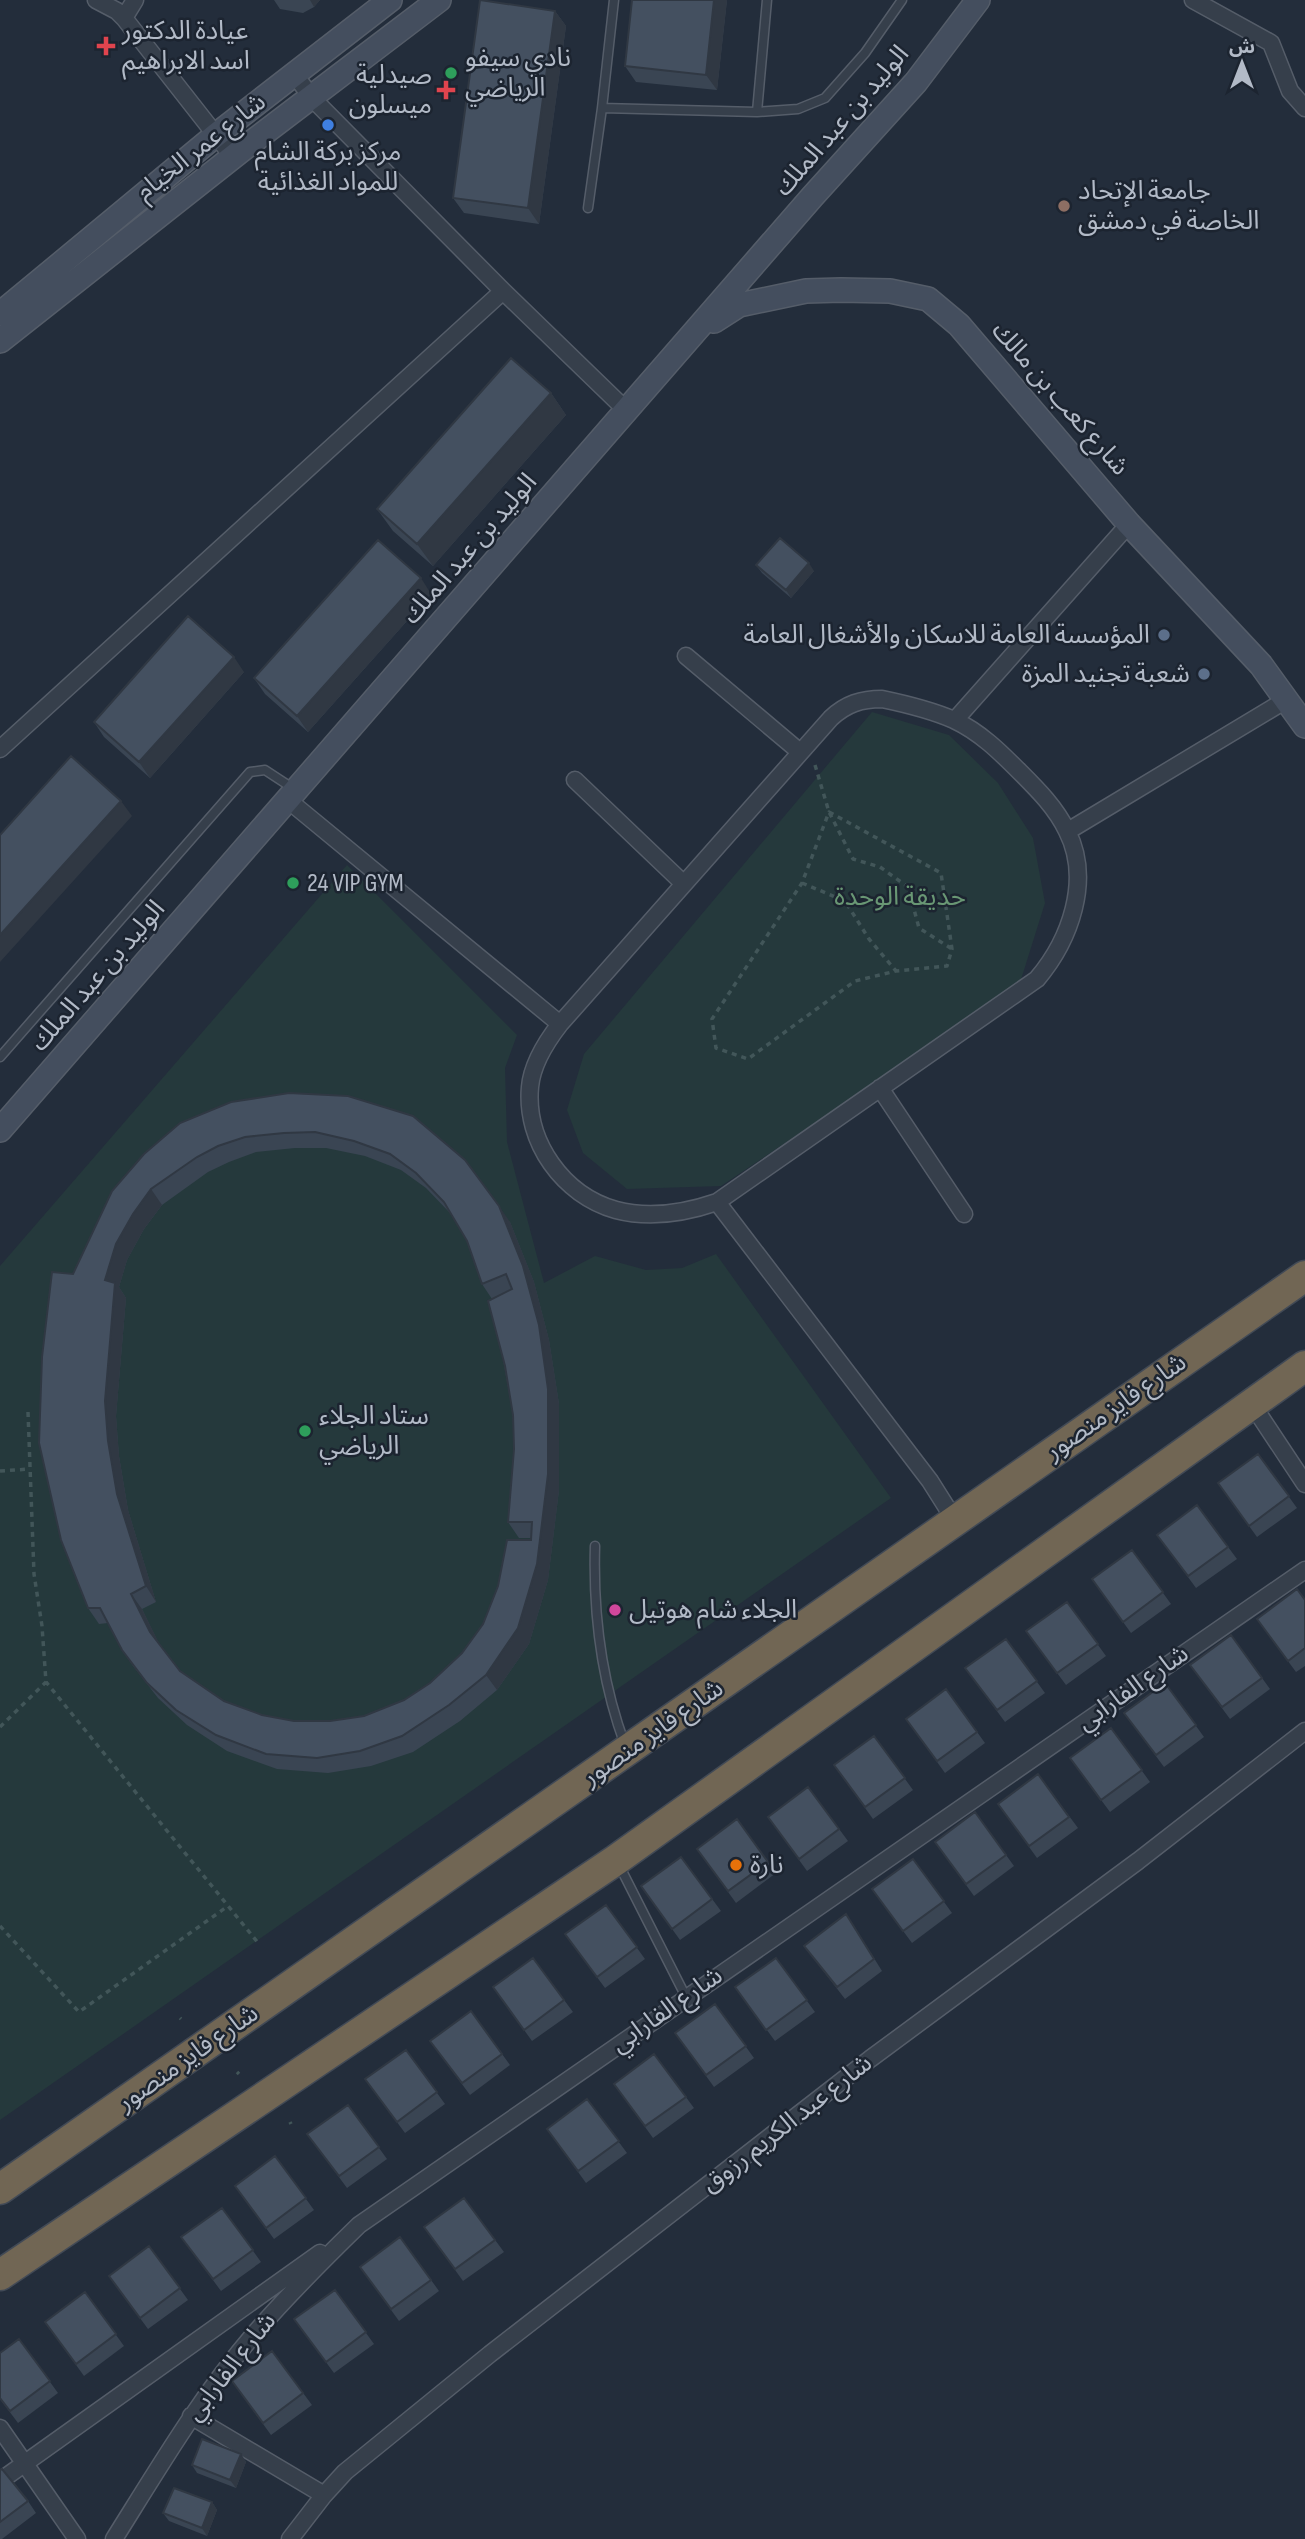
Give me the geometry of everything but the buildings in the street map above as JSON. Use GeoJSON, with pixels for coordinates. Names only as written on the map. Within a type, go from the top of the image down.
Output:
{"type":"FeatureCollection","features":[{"type":"Feature","properties":{"kind":"highway","name":"شارع فايز منصور"},"geometry":{"type":"LineString","coordinates":[[0,2189],[628,1751],[954,1519],[1305,1276]]}},
{"type":"Feature","properties":{"kind":"highway"},"geometry":{"type":"LineString","coordinates":[[0,2275],[616,1860],[1305,1366]]}},
{"type":"Feature","properties":{"kind":"main road","name":"شارع عمر الخيام"},"geometry":{"type":"LineString","coordinates":[[0,314],[216,135],[390,0]]}},
{"type":"Feature","properties":{"kind":"main road","name":"شارع عمر الخيام"},"geometry":{"type":"LineString","coordinates":[[0,341],[233,157],[439,0]]}},
{"type":"Feature","properties":{"kind":"main road","name":"الوليد بن عبد الملك"},"geometry":{"type":"LineString","coordinates":[[0,1130],[812,197],[916,82],[978,0]]}},
{"type":"Feature","properties":{"kind":"main road","name":"شارع كعب بن مالك"},"geometry":{"type":"LineString","coordinates":[[693,335],[739,305],[806,291],[890,291],[928,299],[959,325],[1129,524],[1261,665],[1305,726]]}},
{"type":"Feature","properties":{"kind":"street"},"geometry":{"type":"LineString","coordinates":[[96,0],[117,11],[124,18],[233,157]]}},
{"type":"Feature","properties":{"kind":"street"},"geometry":{"type":"LineString","coordinates":[[124,18],[135,0]]}},
{"type":"Feature","properties":{"kind":"street"},"geometry":{"type":"LineString","coordinates":[[1192,0],[1271,43],[1290,91],[1305,108]]}},
{"type":"Feature","properties":{"kind":"street"},"geometry":{"type":"LineString","coordinates":[[295,75],[312,98],[627,411]]}},
{"type":"Feature","properties":{"kind":"street"},"geometry":{"type":"LineString","coordinates":[[0,749],[503,290]]}},
{"type":"Feature","properties":{"kind":"street"},"geometry":{"type":"LineString","coordinates":[[955,720],[1129,524]]}},
{"type":"Feature","properties":{"kind":"street"},"geometry":{"type":"LineString","coordinates":[[686,656],[804,747]]}},
{"type":"Feature","properties":{"kind":"street"},"geometry":{"type":"LineString","coordinates":[[860,700],[892,701],[955,720],[973,730],[1005,757],[1044,797],[1068,831],[1078,874],[1076,896],[1066,934],[1037,979],[717,1202],[659,1214],[616,1210],[584,1195],[558,1172],[544,1153],[535,1132],[530,1109],[530,1085],[541,1052],[560,1024],[804,747],[840,710],[860,700]]}},
{"type":"Feature","properties":{"kind":"street"},"geometry":{"type":"LineString","coordinates":[[1068,831],[1286,700]]}},
{"type":"Feature","properties":{"kind":"street"},"geometry":{"type":"LineString","coordinates":[[575,780],[684,884]]}},
{"type":"Feature","properties":{"kind":"street"},"geometry":{"type":"LineString","coordinates":[[292,795],[560,1024]]}},
{"type":"Feature","properties":{"kind":"street"},"geometry":{"type":"LineString","coordinates":[[880,1088],[964,1214]]}},
{"type":"Feature","properties":{"kind":"street"},"geometry":{"type":"LineString","coordinates":[[717,1202],[930,1481],[954,1519]]}},
{"type":"Feature","properties":{"kind":"street"},"geometry":{"type":"LineString","coordinates":[[1252,1404],[1305,1484]]}},
{"type":"Feature","properties":{"kind":"street","name":"شارع الفارابي"},"geometry":{"type":"LineString","coordinates":[[114,2539],[191,2416],[254,2334],[359,2225],[1305,1570]]}},
{"type":"Feature","properties":{"kind":"street","name":"شارع عبد الكريم رزوق"},"geometry":{"type":"LineString","coordinates":[[290,2539],[324,2495],[369,2451],[512,2337],[870,2059],[1138,1861],[1305,1731]]}},
{"type":"Feature","properties":{"kind":"street"},"geometry":{"type":"LineString","coordinates":[[0,2481],[359,2225]]}},
{"type":"Feature","properties":{"kind":"street"},"geometry":{"type":"LineString","coordinates":[[191,2416],[324,2495]]}},
{"type":"Feature","properties":{"kind":"street"},"geometry":{"type":"LineString","coordinates":[[0,2428],[77,2539]]}},
{"type":"Feature","properties":{"kind":"lane"},"geometry":{"type":"LineString","coordinates":[[588,208],[614,0]]}},
{"type":"Feature","properties":{"kind":"lane"},"geometry":{"type":"LineString","coordinates":[[757,112],[767,0]]}},
{"type":"Feature","properties":{"kind":"lane"},"geometry":{"type":"LineString","coordinates":[[602,108],[757,112],[798,109],[825,98],[865,53],[902,0]]}},
{"type":"Feature","properties":{"kind":"lane"},"geometry":{"type":"LineString","coordinates":[[0,1057],[250,772],[265,770],[292,795]]}},
{"type":"Feature","properties":{"kind":"lane"},"geometry":{"type":"LineString","coordinates":[[595,1546],[598,1640],[610,1699],[628,1751]]}},
{"type":"Feature","properties":{"kind":"lane"},"geometry":{"type":"LineString","coordinates":[[616,1860],[686,1997]]}},
{"type":"Feature","properties":{"kind":"path"},"geometry":{"type":"LineString","coordinates":[[804,747],[829,813],[853,859],[880,867],[908,887],[919,928],[952,949]]}},
{"type":"Feature","properties":{"kind":"path"},"geometry":{"type":"LineString","coordinates":[[829,813],[941,873],[952,949],[947,966],[896,971],[855,981],[748,1059],[716,1048],[712,1019],[802,883],[829,813]]}},
{"type":"Feature","properties":{"kind":"path"},"geometry":{"type":"LineString","coordinates":[[802,883],[845,901],[869,939],[896,971]]}},
{"type":"Feature","properties":{"kind":"path"},"geometry":{"type":"LineString","coordinates":[[28,1412],[34,1574],[42,1626],[46,1682],[258,1944]]}},
{"type":"Feature","properties":{"kind":"path"},"geometry":{"type":"LineString","coordinates":[[0,1471],[30,1469]]}},
{"type":"Feature","properties":{"kind":"path"},"geometry":{"type":"LineString","coordinates":[[0,1727],[46,1682]]}},
{"type":"Feature","properties":{"kind":"path"},"geometry":{"type":"LineString","coordinates":[[0,1926],[79,2012],[228,1906]]}},
{"type":"Feature","properties":{"kind":"green space","name":"حديقة الوحدة"},"geometry":{"type":"Polygon","coordinates":[[[872,712],[949,735],[998,783],[1033,838],[1045,903],[1019,986],[721,1186],[627,1189],[583,1153],[567,1110],[584,1054],[872,712]]]}},
{"type":"Feature","properties":{"kind":"green space"},"geometry":{"type":"Polygon","coordinates":[[[347,865],[517,1035],[505,1068],[507,1142],[544,1283],[595,1256],[646,1270],[682,1268],[716,1254],[891,1498],[0,2120],[0,1266],[347,865]]]}},
{"type":"Feature","properties":{"kind":"place","name":"عيادة الدكتور اسد الابراهيم"},"geometry":{"type":"Point","coordinates":[106,46]}},
{"type":"Feature","properties":{"kind":"place","name":"نادي سيفو الرياضي"},"geometry":{"type":"Point","coordinates":[451,73]}},
{"type":"Feature","properties":{"kind":"place","name":"صيدلية ميسلون"},"geometry":{"type":"Point","coordinates":[446,90]}},
{"type":"Feature","properties":{"kind":"place","name":"مركز بركة الشام للمواد الغذائية"},"geometry":{"type":"Point","coordinates":[328,125]}},
{"type":"Feature","properties":{"kind":"place","name":"جامعة الإتحاد الخاصة في دمشق"},"geometry":{"type":"Point","coordinates":[1064,206]}},
{"type":"Feature","properties":{"kind":"place","name":"المؤسسة العامة للاسكان والأشغال العامة"},"geometry":{"type":"Point","coordinates":[1164,635]}},
{"type":"Feature","properties":{"kind":"place","name":"شعبة تجنيد المزة"},"geometry":{"type":"Point","coordinates":[1204,674]}},
{"type":"Feature","properties":{"kind":"place","name":"24 VIP GYM"},"geometry":{"type":"Point","coordinates":[293,883]}},
{"type":"Feature","properties":{"kind":"place","name":"ستاد الجلاء الرياضي"},"geometry":{"type":"Point","coordinates":[305,1431]}},
{"type":"Feature","properties":{"kind":"place","name":"الجلاء شام هوتيل"},"geometry":{"type":"Point","coordinates":[615,1610]}},
{"type":"Feature","properties":{"kind":"place","name":"نارة"},"geometry":{"type":"Point","coordinates":[736,1865]}}]}
